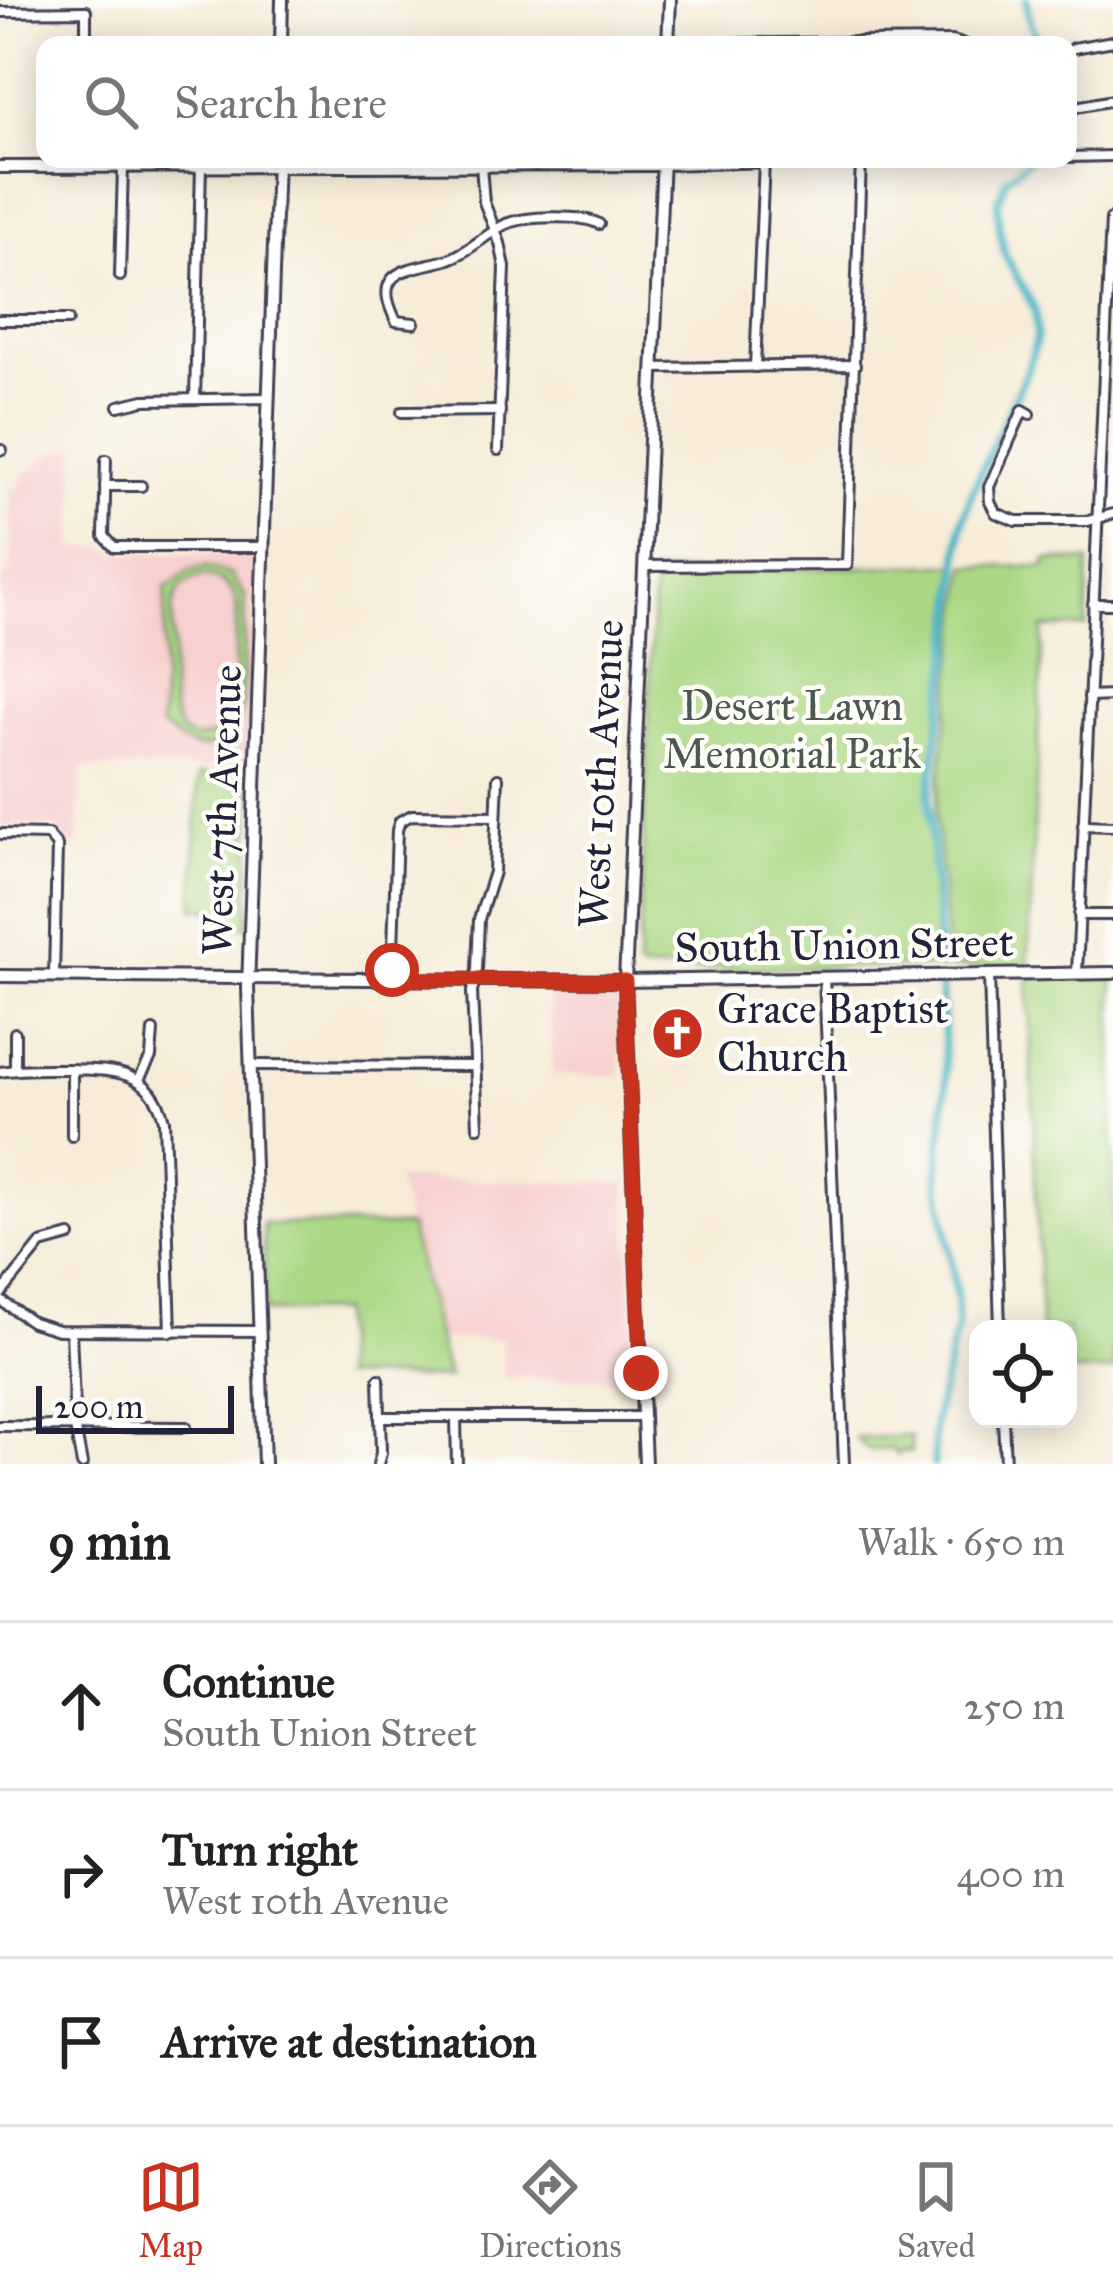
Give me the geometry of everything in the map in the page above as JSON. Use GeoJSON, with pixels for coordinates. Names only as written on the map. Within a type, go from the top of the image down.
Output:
{"type":"FeatureCollection","features":[{"type":"Feature","properties":{"kind":"main road"},"geometry":{"type":"LineString","coordinates":[[281,36],[282,0]]}},
{"type":"Feature","properties":{"kind":"main road"},"geometry":{"type":"LineString","coordinates":[[668,36],[670,0]]}},
{"type":"Feature","properties":{"kind":"main road"},"geometry":{"type":"LineString","coordinates":[[0,167],[36,165]]}},
{"type":"Feature","properties":{"kind":"main road","name":"West 7th Avenue"},"geometry":{"type":"LineString","coordinates":[[264,1464],[249,978],[277,168]]}},
{"type":"Feature","properties":{"kind":"main road","name":"West 10th Avenue"},"geometry":{"type":"LineString","coordinates":[[645,1464],[625,981],[663,168]]}},
{"type":"Feature","properties":{"kind":"main road","name":"South Union Street"},"geometry":{"type":"LineString","coordinates":[[0,976],[625,981],[1113,974]]}},
{"type":"Feature","properties":{"kind":"street"},"geometry":{"type":"LineString","coordinates":[[0,12],[86,11],[86,36]]}},
{"type":"Feature","properties":{"kind":"street"},"geometry":{"type":"LineString","coordinates":[[1077,47],[1113,41]]}},
{"type":"Feature","properties":{"kind":"street"},"geometry":{"type":"LineString","coordinates":[[1077,107],[1113,100]]}},
{"type":"Feature","properties":{"kind":"street"},"geometry":{"type":"LineString","coordinates":[[1077,157],[1113,156]]}},
{"type":"Feature","properties":{"kind":"street"},"geometry":{"type":"LineString","coordinates":[[120,275],[123,168]]}},
{"type":"Feature","properties":{"kind":"street"},"geometry":{"type":"LineString","coordinates":[[195,399],[201,168]]}},
{"type":"Feature","properties":{"kind":"street"},"geometry":{"type":"LineString","coordinates":[[481,168],[484,202],[505,267],[498,450]]}},
{"type":"Feature","properties":{"kind":"street"},"geometry":{"type":"LineString","coordinates":[[755,367],[764,168]]}},
{"type":"Feature","properties":{"kind":"street"},"geometry":{"type":"LineString","coordinates":[[644,566],[847,565],[861,168]]}},
{"type":"Feature","properties":{"kind":"street"},"geometry":{"type":"LineString","coordinates":[[414,322],[399,323],[394,318],[387,291],[394,278],[451,259],[516,221],[589,219],[599,224]]}},
{"type":"Feature","properties":{"kind":"street"},"geometry":{"type":"LineString","coordinates":[[1076,974],[1111,219]]}},
{"type":"Feature","properties":{"kind":"street"},"geometry":{"type":"LineString","coordinates":[[0,320],[68,320]]}},
{"type":"Feature","properties":{"kind":"street"},"geometry":{"type":"LineString","coordinates":[[653,368],[855,365]]}},
{"type":"Feature","properties":{"kind":"street"},"geometry":{"type":"LineString","coordinates":[[118,406],[144,400],[269,398]]}},
{"type":"Feature","properties":{"kind":"street"},"geometry":{"type":"LineString","coordinates":[[1030,414],[1023,410],[991,483],[992,508],[1016,521],[1088,520],[1113,514]]}},
{"type":"Feature","properties":{"kind":"street"},"geometry":{"type":"LineString","coordinates":[[402,412],[500,411]]}},
{"type":"Feature","properties":{"kind":"street"},"geometry":{"type":"LineString","coordinates":[[1102,424],[1113,424]]}},
{"type":"Feature","properties":{"kind":"street"},"geometry":{"type":"LineString","coordinates":[[106,460],[104,536],[110,545],[119,549],[263,547]]}},
{"type":"Feature","properties":{"kind":"street"},"geometry":{"type":"LineString","coordinates":[[105,487],[141,486]]}},
{"type":"Feature","properties":{"kind":"street"},"geometry":{"type":"LineString","coordinates":[[1094,604],[1113,604]]}},
{"type":"Feature","properties":{"kind":"street"},"geometry":{"type":"LineString","coordinates":[[1089,697],[1113,697]]}},
{"type":"Feature","properties":{"kind":"street"},"geometry":{"type":"LineString","coordinates":[[478,1127],[472,992],[479,919],[494,872],[498,778]]}},
{"type":"Feature","properties":{"kind":"street"},"geometry":{"type":"LineString","coordinates":[[392,979],[397,830],[402,819],[496,815]]}},
{"type":"Feature","properties":{"kind":"street"},"geometry":{"type":"LineString","coordinates":[[1083,825],[1113,826]]}},
{"type":"Feature","properties":{"kind":"street"},"geometry":{"type":"LineString","coordinates":[[0,834],[48,835],[56,842],[55,976]]}},
{"type":"Feature","properties":{"kind":"street"},"geometry":{"type":"LineString","coordinates":[[1079,915],[1113,916]]}},
{"type":"Feature","properties":{"kind":"street"},"geometry":{"type":"LineString","coordinates":[[988,975],[1000,1320]]}},
{"type":"Feature","properties":{"kind":"street"},"geometry":{"type":"LineString","coordinates":[[824,977],[844,1464]]}},
{"type":"Feature","properties":{"kind":"street"},"geometry":{"type":"LineString","coordinates":[[138,1081],[151,1057],[152,1031]]}},
{"type":"Feature","properties":{"kind":"street"},"geometry":{"type":"LineString","coordinates":[[15,1033],[15,1070]]}},
{"type":"Feature","properties":{"kind":"street"},"geometry":{"type":"LineString","coordinates":[[251,1065],[475,1066]]}},
{"type":"Feature","properties":{"kind":"street"},"geometry":{"type":"LineString","coordinates":[[72,1070],[72,1136]]}},
{"type":"Feature","properties":{"kind":"street"},"geometry":{"type":"LineString","coordinates":[[0,1072],[114,1070],[151,1092],[164,1120],[170,1332]]}},
{"type":"Feature","properties":{"kind":"street"},"geometry":{"type":"LineString","coordinates":[[70,1236],[40,1244],[0,1298],[32,1322],[71,1331],[260,1331]]}},
{"type":"Feature","properties":{"kind":"street"},"geometry":{"type":"LineString","coordinates":[[71,1331],[75,1427],[82,1464]]}},
{"type":"Feature","properties":{"kind":"street"},"geometry":{"type":"LineString","coordinates":[[378,1464],[379,1379]]}},
{"type":"Feature","properties":{"kind":"street"},"geometry":{"type":"LineString","coordinates":[[380,1418],[643,1417]]}},
{"type":"Feature","properties":{"kind":"street"},"geometry":{"type":"LineString","coordinates":[[456,1418],[457,1464]]}},
{"type":"Feature","properties":{"kind":"street"},"geometry":{"type":"LineString","coordinates":[[0,1426],[186,1427]]}},
{"type":"Feature","properties":{"kind":"street"},"geometry":{"type":"LineString","coordinates":[[1004,1428],[1005,1464]]}},
{"type":"Feature","properties":{"kind":"shaded area"},"geometry":{"type":"Polygon","coordinates":[[[77,448],[74,548],[104,547],[114,553],[256,554],[250,768],[80,768],[78,846],[64,846],[53,827],[0,826],[0,583],[12,558],[11,489],[18,491],[23,477],[42,459],[77,448]]]}},
{"type":"Feature","properties":{"kind":"shaded area"},"geometry":{"type":"Polygon","coordinates":[[[550,989],[616,992],[621,1075],[553,1075],[550,989]]]}},
{"type":"Feature","properties":{"kind":"shaded area"},"geometry":{"type":"Polygon","coordinates":[[[396,1179],[626,1183],[635,1379],[503,1378],[503,1339],[439,1339],[396,1179]]]}},
{"type":"Feature","properties":{"kind":"green space"},"geometry":{"type":"Polygon","coordinates":[[[1047,560],[1089,561],[1086,627],[1043,628],[1028,967],[948,967],[936,810],[966,566],[1046,567],[1047,560]]]}},
{"type":"Feature","properties":{"kind":"green space","name":"Desert Lawn Memorial Park"},"geometry":{"type":"Polygon","coordinates":[[[958,564],[930,801],[940,966],[638,968],[654,573],[958,564]]]}},
{"type":"Feature","properties":{"kind":"green space"},"geometry":{"type":"Polygon","coordinates":[[[207,567],[231,575],[245,596],[243,708],[230,735],[205,747],[184,743],[161,727],[166,586],[188,571],[207,567]],[[209,577],[188,581],[175,598],[172,612],[171,698],[179,728],[188,737],[221,731],[233,713],[236,602],[227,585],[209,577]]]}},
{"type":"Feature","properties":{"kind":"green space"},"geometry":{"type":"Polygon","coordinates":[[[198,775],[252,776],[248,926],[228,925],[222,910],[194,909],[198,775]]]}},
{"type":"Feature","properties":{"kind":"green space"},"geometry":{"type":"Polygon","coordinates":[[[1113,973],[1113,1371],[1077,1372],[1077,1320],[1041,1320],[1028,975],[1113,973]]]}},
{"type":"Feature","properties":{"kind":"green space"},"geometry":{"type":"Polygon","coordinates":[[[263,1224],[409,1226],[448,1378],[342,1377],[340,1311],[265,1312],[263,1224]]]}},
{"type":"Feature","properties":{"kind":"green space"},"geometry":{"type":"Polygon","coordinates":[[[911,1436],[911,1452],[898,1455],[891,1449],[868,1450],[856,1438],[911,1436]]]}},
{"type":"Feature","properties":{"kind":"waterway"},"geometry":{"type":"LineString","coordinates":[[1027,0],[1035,36]]}},
{"type":"Feature","properties":{"kind":"waterway"},"geometry":{"type":"LineString","coordinates":[[940,967],[929,798],[954,623],[961,527],[1037,337],[1035,310],[1005,255],[999,227],[998,202],[1006,179],[1019,168]]}},
{"type":"Feature","properties":{"kind":"waterway"},"geometry":{"type":"LineString","coordinates":[[934,1464],[934,1423],[957,1326],[938,1176],[946,1084],[941,985]]}},
{"type":"Feature","properties":{"kind":"place","name":"Grace Baptist Church"},"geometry":{"type":"Point","coordinates":[678,1033]}},
{"type":"Feature","properties":{"kind":"route"},"geometry":{"type":"LineString","coordinates":[[392,970],[392,979],[625,981],[641,1373]]}}]}
